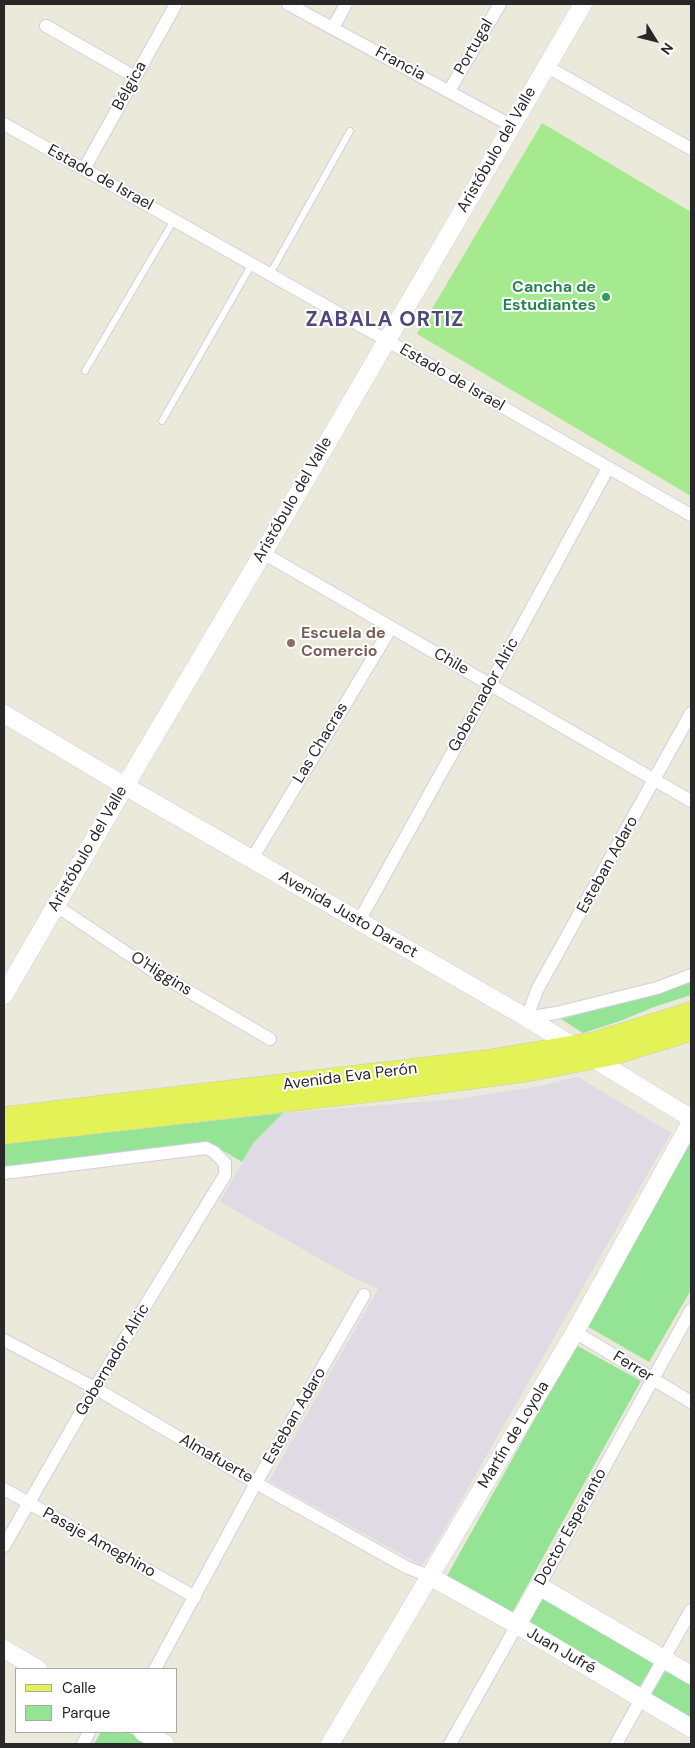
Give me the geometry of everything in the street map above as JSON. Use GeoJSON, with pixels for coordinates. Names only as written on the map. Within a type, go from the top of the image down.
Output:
{"type":"FeatureCollection","features":[{"type":"Feature","properties":{"kind":"main road","name":"Aristóbulo del Valle"},"geometry":{"type":"LineString","coordinates":[[4,996],[582,4]]}},
{"type":"Feature","properties":{"kind":"main road","name":"Avenida Justo Daract"},"geometry":{"type":"LineString","coordinates":[[4,714],[527,1018],[691,1118]]}},
{"type":"Feature","properties":{"kind":"main road","name":"Avenida Eva Perón"},"geometry":{"type":"LineString","coordinates":[[4,1117],[478,1062],[594,1042],[691,1012]]}},
{"type":"Feature","properties":{"kind":"main road","name":"Avenida Eva Perón"},"geometry":{"type":"LineString","coordinates":[[4,1134],[530,1071],[614,1055],[691,1031]]}},
{"type":"Feature","properties":{"kind":"main road","name":"Martín de Loyola"},"geometry":{"type":"LineString","coordinates":[[330,1744],[575,1332],[691,1122]]}},
{"type":"Feature","properties":{"kind":"main road","name":"Juan Jufré"},"geometry":{"type":"LineString","coordinates":[[429,1576],[691,1728]]}},
{"type":"Feature","properties":{"kind":"main road","name":"Doctor Esperanto"},"geometry":{"type":"LineString","coordinates":[[517,1626],[539,1586]]}},
{"type":"Feature","properties":{"kind":"main road"},"geometry":{"type":"LineString","coordinates":[[539,1586],[691,1675]]}},
{"type":"Feature","properties":{"kind":"main road"},"geometry":{"type":"LineString","coordinates":[[4,1649],[36,1668]]}},
{"type":"Feature","properties":{"kind":"main road"},"geometry":{"type":"LineString","coordinates":[[145,1733],[165,1744]]}},
{"type":"Feature","properties":{"kind":"street","name":"Bélgica"},"geometry":{"type":"LineString","coordinates":[[84,169],[176,4]]}},
{"type":"Feature","properties":{"kind":"street","name":"Francia"},"geometry":{"type":"LineString","coordinates":[[288,4],[512,126]]}},
{"type":"Feature","properties":{"kind":"street"},"geometry":{"type":"LineString","coordinates":[[333,28],[346,4]]}},
{"type":"Feature","properties":{"kind":"street","name":"Portugal"},"geometry":{"type":"LineString","coordinates":[[449,91],[500,4]]}},
{"type":"Feature","properties":{"kind":"street"},"geometry":{"type":"LineString","coordinates":[[46,26],[135,77]]}},
{"type":"Feature","properties":{"kind":"street"},"geometry":{"type":"LineString","coordinates":[[546,66],[691,149]]}},
{"type":"Feature","properties":{"kind":"street","name":"Estado de Israel"},"geometry":{"type":"LineString","coordinates":[[4,124],[691,515]]}},
{"type":"Feature","properties":{"kind":"street","name":"Gobernador Alric"},"geometry":{"type":"LineString","coordinates":[[359,921],[608,468]]}},
{"type":"Feature","properties":{"kind":"street","name":"Chile"},"geometry":{"type":"LineString","coordinates":[[263,553],[691,801]]}},
{"type":"Feature","properties":{"kind":"street","name":"Las Chacras"},"geometry":{"type":"LineString","coordinates":[[252,859],[390,628]]}},
{"type":"Feature","properties":{"kind":"street","name":"Esteban Adaro"},"geometry":{"type":"LineString","coordinates":[[527,1018],[537,990],[691,713]]}},
{"type":"Feature","properties":{"kind":"street","name":"O'Higgins"},"geometry":{"type":"LineString","coordinates":[[56,905],[152,970],[270,1039]]}},
{"type":"Feature","properties":{"kind":"street"},"geometry":{"type":"LineString","coordinates":[[527,1018],[556,1013],[657,988],[691,975]]}},
{"type":"Feature","properties":{"kind":"street","name":"Gobernador Alric"},"geometry":{"type":"LineString","coordinates":[[4,1173],[206,1148],[214,1152],[225,1162],[225,1175],[95,1388],[4,1546]]}},
{"type":"Feature","properties":{"kind":"street","name":"Esteban Adaro"},"geometry":{"type":"LineString","coordinates":[[156,1668],[256,1483],[364,1295]]}},
{"type":"Feature","properties":{"kind":"street","name":"Doctor Esperanto"},"geometry":{"type":"LineString","coordinates":[[539,1586],[691,1310]]}},
{"type":"Feature","properties":{"kind":"street","name":"Ferrer"},"geometry":{"type":"LineString","coordinates":[[575,1332],[691,1402]]}},
{"type":"Feature","properties":{"kind":"street","name":"Almafuerte"},"geometry":{"type":"LineString","coordinates":[[4,1340],[95,1388],[256,1483],[406,1568],[429,1576]]}},
{"type":"Feature","properties":{"kind":"street","name":"Pasaje Ameghino"},"geometry":{"type":"LineString","coordinates":[[4,1489],[195,1597]]}},
{"type":"Feature","properties":{"kind":"street"},"geometry":{"type":"LineString","coordinates":[[616,1744],[691,1610]]}},
{"type":"Feature","properties":{"kind":"street","name":"Doctor Esperanto"},"geometry":{"type":"LineString","coordinates":[[450,1744],[517,1626]]}},
{"type":"Feature","properties":{"kind":"street"},"geometry":{"type":"LineString","coordinates":[[82,1744],[89,1733]]}},
{"type":"Feature","properties":{"kind":"lane"},"geometry":{"type":"LineString","coordinates":[[270,274],[350,132]]}},
{"type":"Feature","properties":{"kind":"lane"},"geometry":{"type":"LineString","coordinates":[[84,372],[174,220]]}},
{"type":"Feature","properties":{"kind":"lane"},"geometry":{"type":"LineString","coordinates":[[162,421],[252,264]]}},
{"type":"Feature","properties":{"kind":"shaded area"},"geometry":{"type":"Polygon","coordinates":[[[578,1077],[671,1133],[429,1556],[421,1565],[269,1481],[378,1289],[346,1274],[220,1202],[254,1142],[283,1113],[458,1099],[540,1086],[578,1077]]]}},
{"type":"Feature","properties":{"kind":"green space"},"geometry":{"type":"Polygon","coordinates":[[[542,123],[691,212],[691,496],[417,334],[542,123]]]}},
{"type":"Feature","properties":{"kind":"green space"},"geometry":{"type":"Polygon","coordinates":[[[691,981],[691,995],[583,1033],[561,1019],[648,996],[691,981]]]}},
{"type":"Feature","properties":{"kind":"green space"},"geometry":{"type":"Polygon","coordinates":[[[283,1113],[254,1142],[242,1162],[212,1144],[4,1168],[4,1144],[283,1113]]]}},
{"type":"Feature","properties":{"kind":"green space"},"geometry":{"type":"Polygon","coordinates":[[[691,1142],[691,1290],[649,1362],[585,1325],[691,1142]]]}},
{"type":"Feature","properties":{"kind":"green space"},"geometry":{"type":"Polygon","coordinates":[[[576,1345],[641,1381],[512,1613],[447,1576],[576,1345]]]}},
{"type":"Feature","properties":{"kind":"green space"},"geometry":{"type":"Polygon","coordinates":[[[542,1595],[655,1662],[638,1689],[526,1622],[542,1595]]]}},
{"type":"Feature","properties":{"kind":"green space"},"geometry":{"type":"Polygon","coordinates":[[[667,1668],[691,1682],[691,1719],[651,1695],[667,1668]]]}},
{"type":"Feature","properties":{"kind":"green space"},"geometry":{"type":"Polygon","coordinates":[[[100,1733],[130,1733],[149,1744],[94,1744],[100,1733]]]}},
{"type":"Feature","properties":{"kind":"place","name":"Cancha de Estudiantes"},"geometry":{"type":"Point","coordinates":[606,297]}},
{"type":"Feature","properties":{"kind":"place","name":"Escuela de Comercio"},"geometry":{"type":"Point","coordinates":[291,643]}},
{"type":"Feature","properties":{"kind":"district","name":"ZABALA ORTIZ"},"geometry":{"type":"Point","coordinates":[385,320]}}]}
